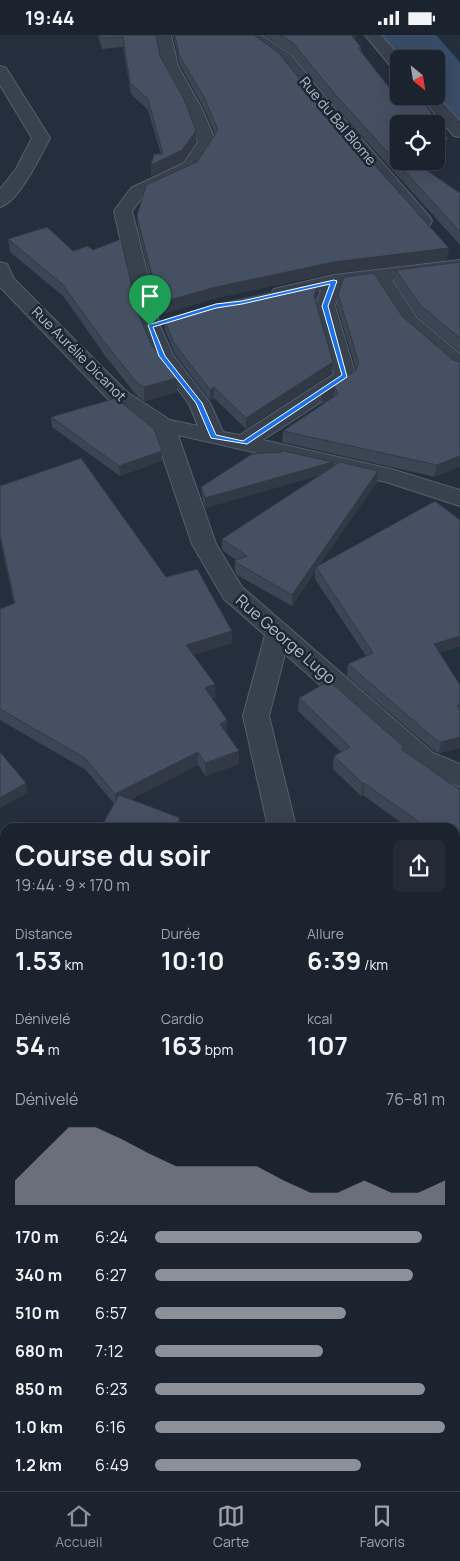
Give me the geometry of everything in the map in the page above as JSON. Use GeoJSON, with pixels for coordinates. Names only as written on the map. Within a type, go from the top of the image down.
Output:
{"type":"FeatureCollection","features":[{"type":"Feature","properties":{"kind":"street"},"geometry":{"type":"LineString","coordinates":[[162,35],[163,47],[175,79],[194,108],[207,142],[190,167],[137,192],[123,211],[159,323],[162,356],[199,403],[214,436]]}},
{"type":"Feature","properties":{"kind":"street","name":"Rue du Bal Blome"},"geometry":{"type":"LineString","coordinates":[[250,35],[285,58],[325,108],[448,248]]}},
{"type":"Feature","properties":{"kind":"street"},"geometry":{"type":"LineString","coordinates":[[373,35],[390,55]]}},
{"type":"Feature","properties":{"kind":"street"},"geometry":{"type":"LineString","coordinates":[[0,71],[41,138],[24,171],[0,201]]}},
{"type":"Feature","properties":{"kind":"street"},"geometry":{"type":"LineString","coordinates":[[436,105],[460,132]]}},
{"type":"Feature","properties":{"kind":"street"},"geometry":{"type":"LineString","coordinates":[[260,298],[334,281],[460,266]]}},
{"type":"Feature","properties":{"kind":"street","name":"Rue Aurélie Dicanot"},"geometry":{"type":"LineString","coordinates":[[0,268],[5,281],[119,397],[163,425],[391,476],[460,499]]}},
{"type":"Feature","properties":{"kind":"street"},"geometry":{"type":"LineString","coordinates":[[380,277],[409,322],[458,363],[460,367]]}},
{"type":"Feature","properties":{"kind":"street"},"geometry":{"type":"LineString","coordinates":[[244,443],[345,376],[325,306],[334,281]]}},
{"type":"Feature","properties":{"kind":"street","name":"Rue George Lugo"},"geometry":{"type":"LineString","coordinates":[[163,425],[204,544],[233,593],[313,661],[423,760],[460,775]]}},
{"type":"Feature","properties":{"kind":"street"},"geometry":{"type":"LineString","coordinates":[[278,633],[256,716],[281,823]]}},
{"type":"Feature","properties":{"kind":"water"},"geometry":{"type":"Polygon","coordinates":[[[378,35],[436,35],[460,62],[460,121],[445,105],[445,50],[391,50],[378,35]]]}},
{"type":"Feature","properties":{"kind":"building"},"geometry":{"type":"Polygon","coordinates":[[[100,35],[156,35],[160,56],[184,99],[196,131],[182,150],[151,165],[154,154],[163,154],[148,99],[130,83],[123,37],[101,38],[100,35]]]}},
{"type":"Feature","properties":{"kind":"building"},"geometry":{"type":"Polygon","coordinates":[[[175,35],[254,35],[278,52],[318,102],[449,248],[334,262],[216,287],[159,303],[137,216],[146,185],[197,162],[218,130],[204,97],[179,55],[175,35]]]}},
{"type":"Feature","properties":{"kind":"building"},"geometry":{"type":"Polygon","coordinates":[[[280,35],[351,35],[361,47],[358,48],[390,89],[390,105],[426,105],[432,115],[390,115],[390,155],[333,92],[293,43],[280,35]]]}},
{"type":"Feature","properties":{"kind":"building"},"geometry":{"type":"Polygon","coordinates":[[[404,170],[426,170],[460,193],[460,232],[404,170]]]}},
{"type":"Feature","properties":{"kind":"building"},"geometry":{"type":"Polygon","coordinates":[[[47,227],[73,251],[88,246],[93,250],[121,239],[138,313],[151,344],[177,378],[144,387],[137,383],[62,284],[8,239],[47,227]]]}},
{"type":"Feature","properties":{"kind":"building"},"geometry":{"type":"Polygon","coordinates":[[[460,262],[460,338],[420,305],[396,270],[460,262]]]}},
{"type":"Feature","properties":{"kind":"building"},"geometry":{"type":"Polygon","coordinates":[[[374,273],[402,316],[453,360],[460,362],[460,456],[437,465],[283,431],[338,394],[335,387],[323,391],[355,371],[359,364],[338,294],[344,277],[374,273]]]}},
{"type":"Feature","properties":{"kind":"building"},"geometry":{"type":"Polygon","coordinates":[[[319,282],[314,296],[333,362],[246,418],[214,387],[210,390],[174,343],[164,319],[219,303],[319,282]]]}},
{"type":"Feature","properties":{"kind":"building"},"geometry":{"type":"Polygon","coordinates":[[[116,398],[154,429],[162,451],[119,466],[51,417],[116,398]]]}},
{"type":"Feature","properties":{"kind":"building"},"geometry":{"type":"Polygon","coordinates":[[[279,450],[333,462],[205,498],[201,487],[252,454],[282,452],[279,450]]]}},
{"type":"Feature","properties":{"kind":"building"},"geometry":{"type":"Polygon","coordinates":[[[81,458],[166,577],[197,569],[232,631],[186,645],[215,684],[205,688],[227,720],[220,724],[239,751],[205,763],[198,752],[115,794],[85,758],[0,709],[0,609],[15,603],[0,535],[0,486],[81,458]]]}},
{"type":"Feature","properties":{"kind":"building"},"geometry":{"type":"Polygon","coordinates":[[[340,462],[378,471],[292,595],[237,563],[235,560],[247,556],[222,539],[340,462]]]}},
{"type":"Feature","properties":{"kind":"building"},"geometry":{"type":"Polygon","coordinates":[[[435,501],[460,520],[460,636],[434,644],[460,685],[460,705],[457,705],[460,711],[460,737],[441,742],[436,740],[348,664],[373,653],[316,567],[435,501]]]}},
{"type":"Feature","properties":{"kind":"building"},"geometry":{"type":"Polygon","coordinates":[[[329,681],[405,748],[401,749],[460,790],[460,823],[420,823],[363,784],[334,756],[350,747],[299,698],[329,681]]]}},
{"type":"Feature","properties":{"kind":"building"},"geometry":{"type":"Polygon","coordinates":[[[0,752],[26,783],[0,798],[0,752]]]}},
{"type":"Feature","properties":{"kind":"building"},"geometry":{"type":"Polygon","coordinates":[[[119,795],[180,818],[177,823],[103,823],[119,795]]]}},
{"type":"Feature","properties":{"kind":"route"},"geometry":{"type":"LineString","coordinates":[[334,281],[325,306],[345,376],[244,443],[214,436],[199,403],[162,356],[150,326],[216,306],[242,303],[334,281]]}}]}
